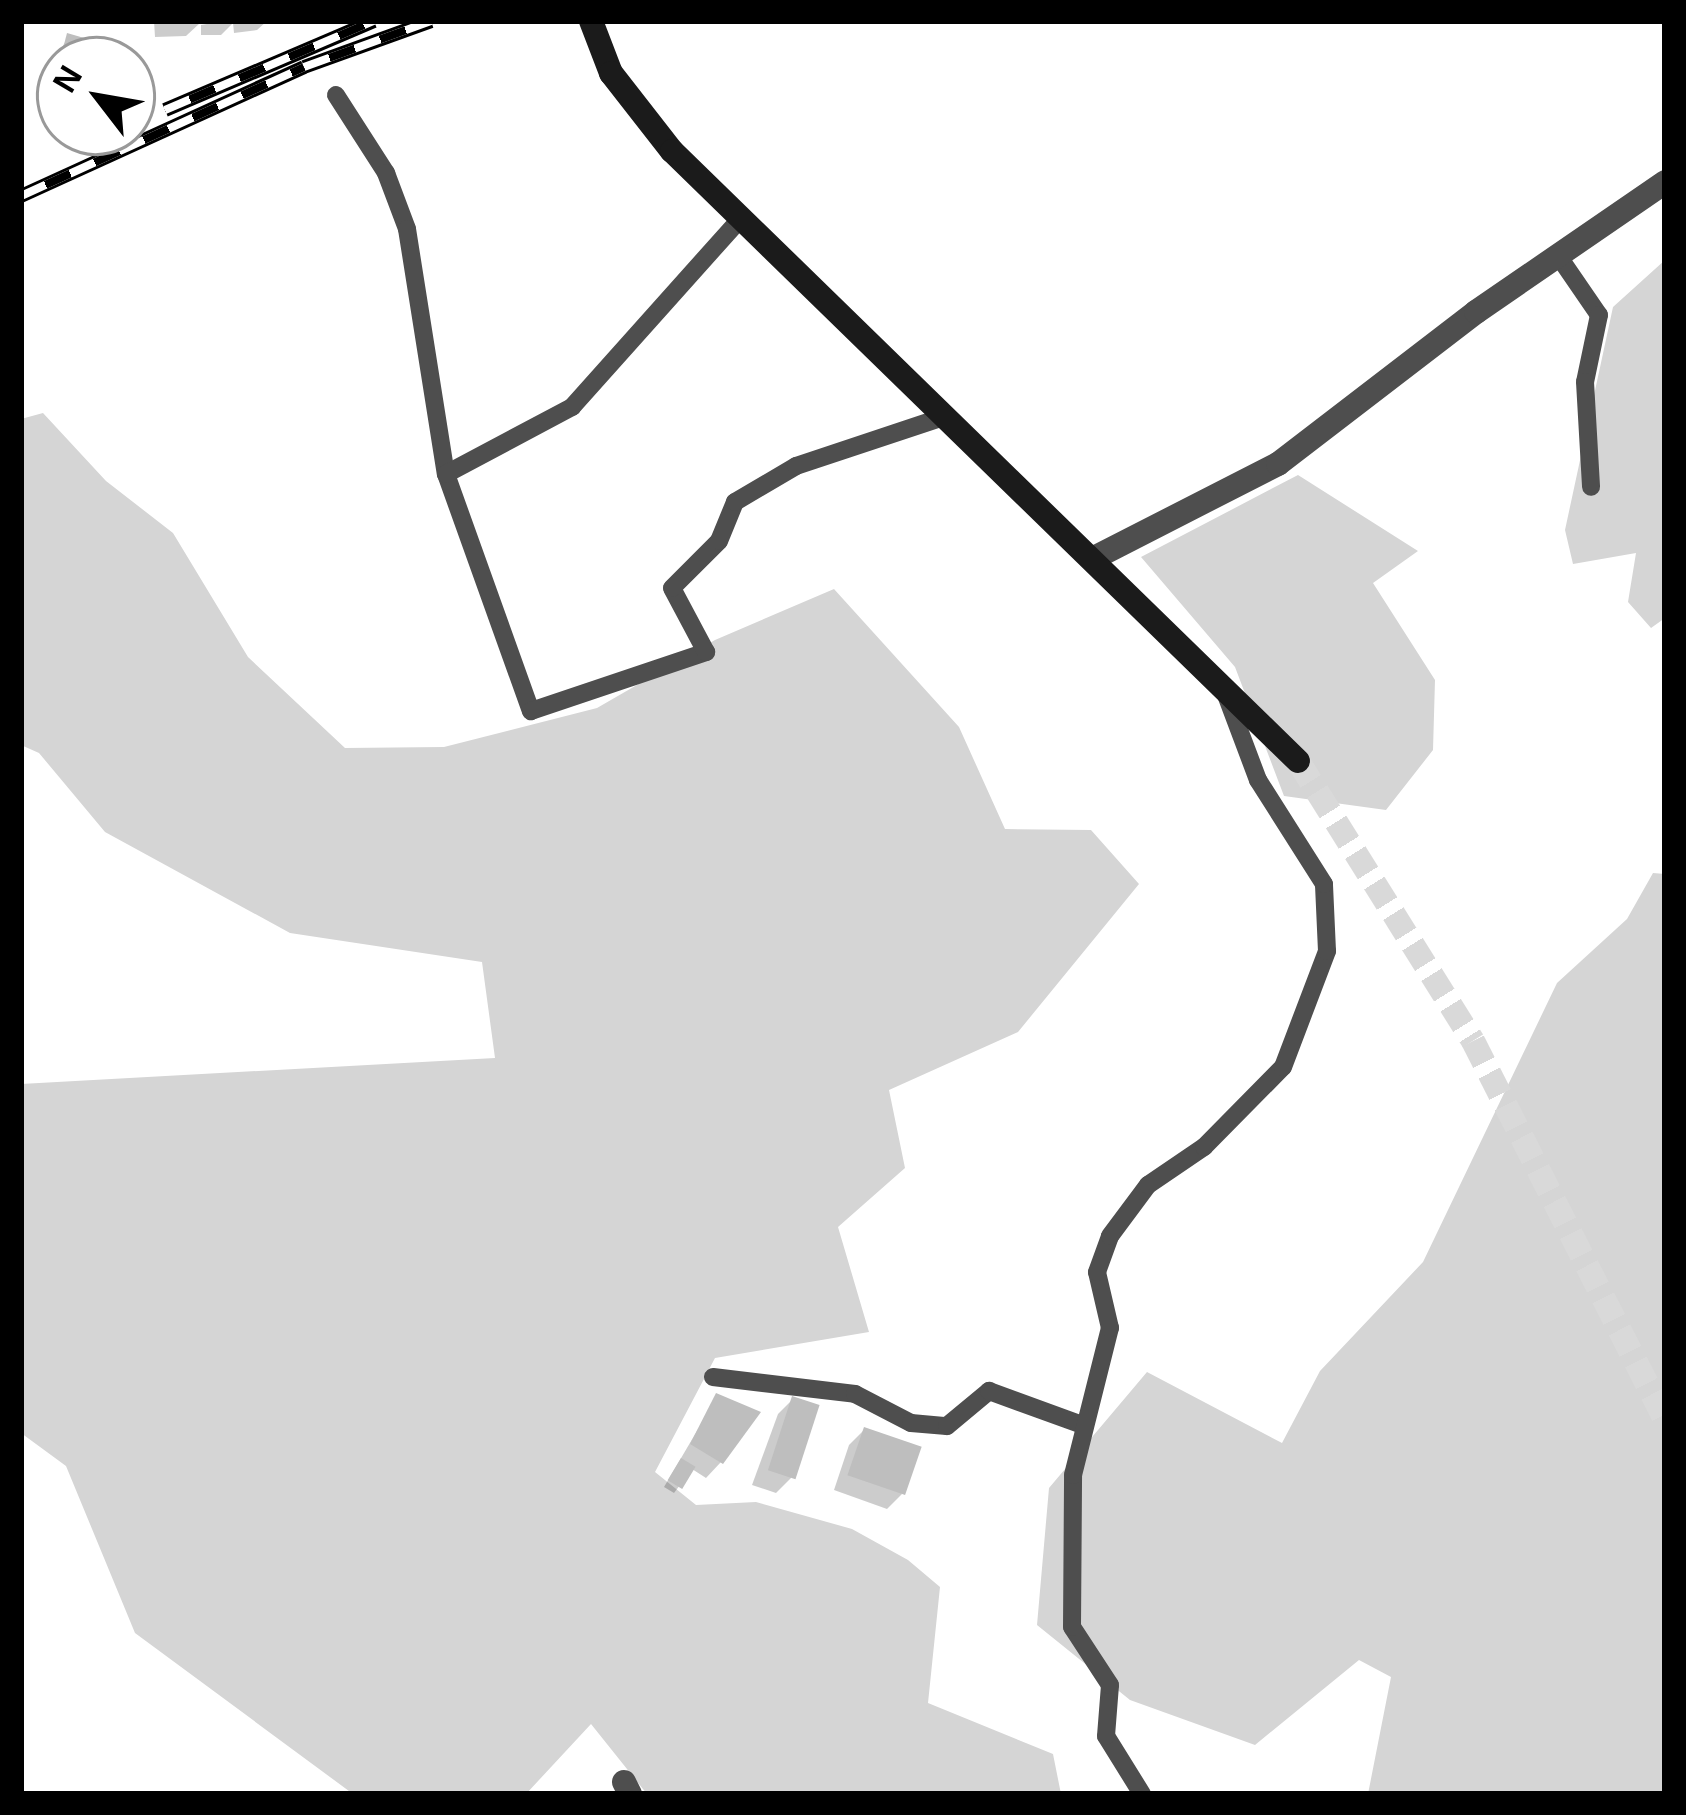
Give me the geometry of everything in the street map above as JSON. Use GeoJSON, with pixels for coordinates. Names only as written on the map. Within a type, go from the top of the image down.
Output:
{"type":"FeatureCollection","features":[{"type":"Feature","properties":{"kind":"street"},"geometry":{"type":"LineString","coordinates":[[591,21],[639,113],[740,219],[1298,761]]}},
{"type":"Feature","properties":{"kind":"street"},"geometry":{"type":"LineString","coordinates":[[1094,558],[1278,464],[1557,254],[1665,182]]}},
{"type":"Feature","properties":{"kind":"lane"},"geometry":{"type":"LineString","coordinates":[[336,95],[386,173],[407,229],[446,474],[531,711],[706,652],[672,588],[719,541],[735,502],[796,466],[946,416]]}},
{"type":"Feature","properties":{"kind":"lane"},"geometry":{"type":"LineString","coordinates":[[446,474],[572,407],[740,219]]}},
{"type":"Feature","properties":{"kind":"lane"},"geometry":{"type":"LineString","coordinates":[[1557,254],[1599,315],[1585,382],[1591,487]]}},
{"type":"Feature","properties":{"kind":"lane"},"geometry":{"type":"LineString","coordinates":[[1142,1794],[1106,1736],[1110,1685],[1072,1627],[1072,1474],[1110,1328],[1097,1272],[1110,1236],[1148,1185],[1204,1148],[1283,1067],[1327,951],[1324,884],[1258,780],[1225,692]]}},
{"type":"Feature","properties":{"kind":"lane"},"geometry":{"type":"LineString","coordinates":[[713,1377],[855,1394],[911,1423],[947,1426],[989,1391],[1085,1426]]}},
{"type":"Feature","properties":{"kind":"shaded area"},"geometry":{"type":"Polygon","coordinates":[[[1665,260],[1665,618],[1651,628],[1628,602],[1636,553],[1573,564],[1565,530],[1613,307],[1665,260]]]}},
{"type":"Feature","properties":{"kind":"shaded area"},"geometry":{"type":"Polygon","coordinates":[[[43,413],[106,481],[173,533],[248,657],[345,748],[444,747],[597,708],[715,640],[834,589],[959,727],[1005,829],[1091,830],[1139,884],[1018,1032],[889,1090],[905,1168],[838,1227],[869,1332],[715,1358],[655,1472],[696,1505],[756,1502],[852,1529],[908,1560],[940,1587],[928,1703],[1053,1754],[1061,1794],[647,1794],[591,1724],[526,1794],[353,1794],[135,1633],[66,1466],[21,1433],[21,1084],[495,1058],[482,962],[290,933],[105,832],[39,753],[21,745],[21,419],[43,413]]]}},
{"type":"Feature","properties":{"kind":"shaded area"},"geometry":{"type":"Polygon","coordinates":[[[1298,475],[1418,551],[1373,583],[1435,680],[1433,750],[1386,810],[1284,796],[1235,667],[1141,557],[1298,475]]]}},
{"type":"Feature","properties":{"kind":"shaded area"},"geometry":{"type":"Polygon","coordinates":[[[1653,873],[1665,874],[1665,1794],[1368,1794],[1391,1677],[1359,1660],[1255,1745],[1130,1700],[1037,1625],[1049,1488],[1147,1372],[1282,1443],[1320,1371],[1423,1262],[1557,983],[1627,919],[1653,873]]]}},
{"type":"Feature","properties":{"kind":"building"},"geometry":{"type":"Polygon","coordinates":[[[716,1393],[761,1412],[723,1464],[690,1444],[716,1393]]]}},
{"type":"Feature","properties":{"kind":"building"},"geometry":{"type":"Polygon","coordinates":[[[792,1396],[820,1405],[795,1479],[768,1470],[792,1396]]]}},
{"type":"Feature","properties":{"kind":"building"},"geometry":{"type":"Polygon","coordinates":[[[864,1427],[922,1447],[905,1495],[847,1475],[864,1427]]]}},
{"type":"Feature","properties":{"kind":"building"},"geometry":{"type":"Polygon","coordinates":[[[681,1458],[696,1467],[682,1489],[668,1480],[681,1458]]]}},
{"type":"Feature","properties":{"kind":"tunnel"},"geometry":{"type":"LineString","coordinates":[[1298,761],[1473,1041],[1665,1420]]}},
{"type":"Feature","properties":{"kind":"railway"},"geometry":{"type":"LineString","coordinates":[[165,110],[374,21]]}},
{"type":"Feature","properties":{"kind":"railway"},"geometry":{"type":"LineString","coordinates":[[21,196],[304,67],[431,21]]}}]}
